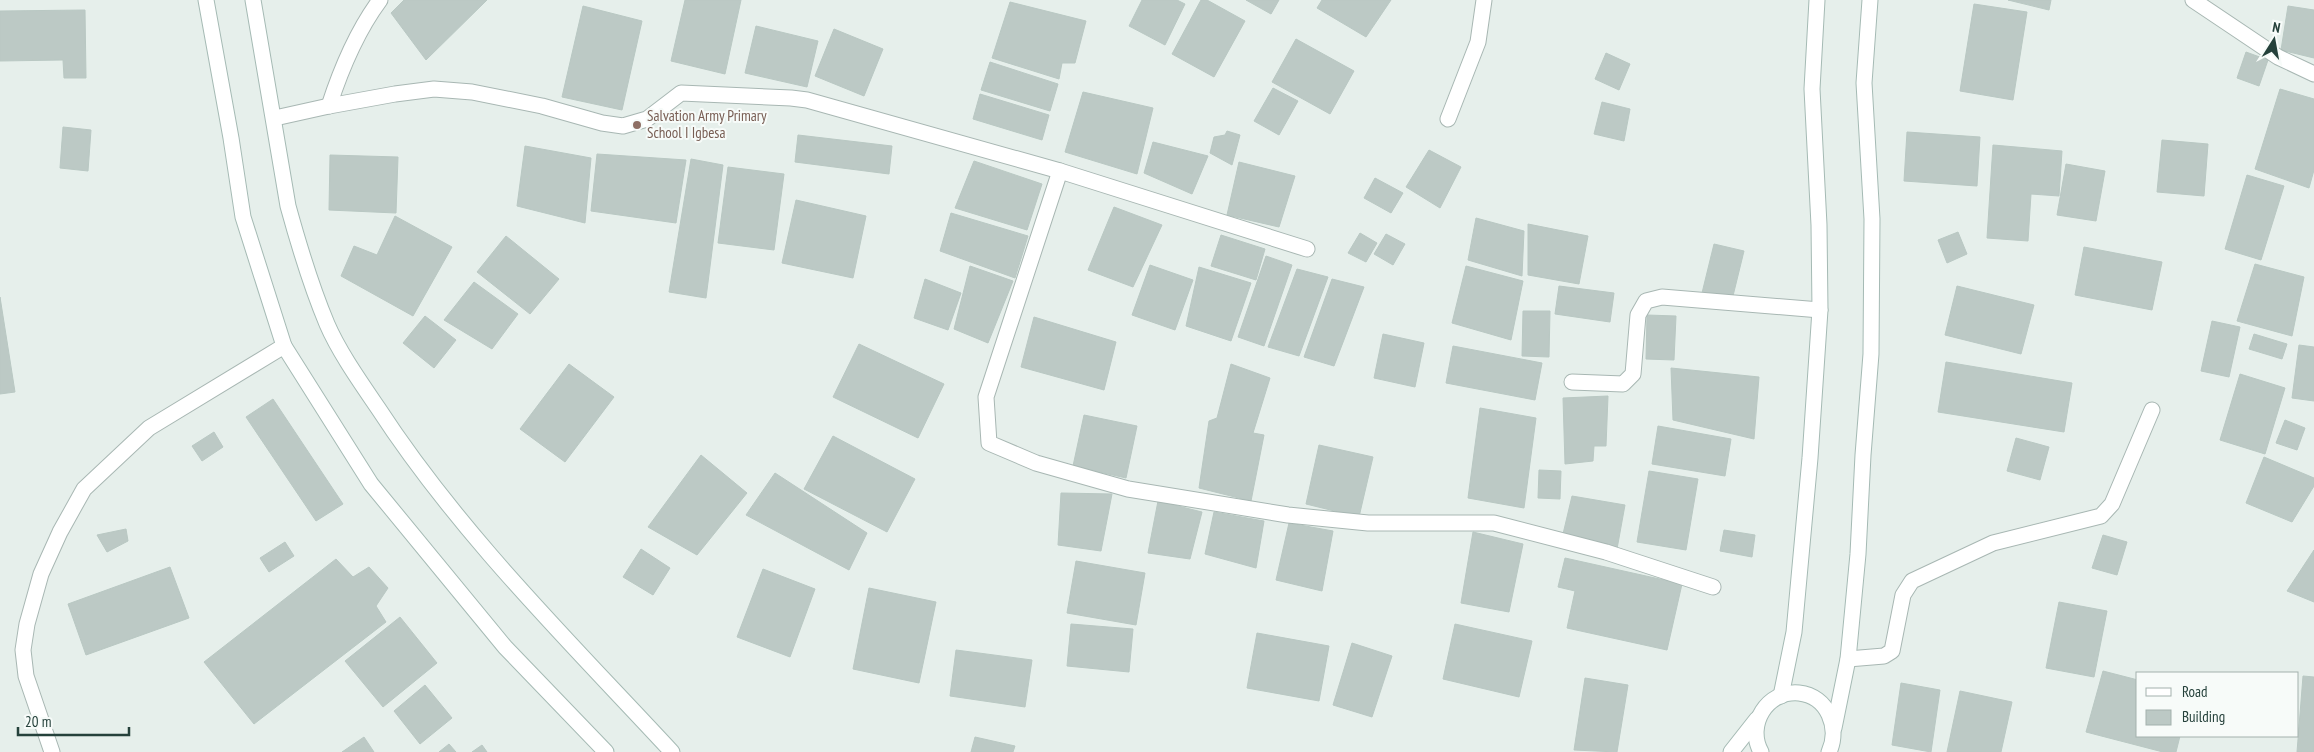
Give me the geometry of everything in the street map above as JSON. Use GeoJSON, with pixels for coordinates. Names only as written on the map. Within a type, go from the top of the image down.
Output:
{"type":"FeatureCollection","features":[{"type":"Feature","properties":{"kind":"street"},"geometry":{"type":"LineString","coordinates":[[206,0],[243,217],[284,346],[371,484],[505,647],[606,752]]}},
{"type":"Feature","properties":{"kind":"street"},"geometry":{"type":"LineString","coordinates":[[253,0],[275,118],[288,206],[297,239],[328,326],[364,388],[405,449],[476,537],[672,752]]}},
{"type":"Feature","properties":{"kind":"street"},"geometry":{"type":"LineString","coordinates":[[329,106],[343,66],[356,39],[380,0]]}},
{"type":"Feature","properties":{"kind":"street"},"geometry":{"type":"LineString","coordinates":[[1448,119],[1478,42],[1484,0]]}},
{"type":"Feature","properties":{"kind":"street"},"geometry":{"type":"LineString","coordinates":[[1781,696],[1794,632],[1810,458],[1820,310],[1812,89],[1818,0]]}},
{"type":"Feature","properties":{"kind":"street"},"geometry":{"type":"LineString","coordinates":[[1829,752],[1833,742],[1834,728],[1848,659],[1858,554],[1862,455],[1871,354],[1872,219],[1864,83],[1870,0]]}},
{"type":"Feature","properties":{"kind":"street"},"geometry":{"type":"LineString","coordinates":[[2193,0],[2278,57],[2314,74]]}},
{"type":"Feature","properties":{"kind":"street"},"geometry":{"type":"LineString","coordinates":[[275,118],[394,94],[453,89],[542,106],[602,124],[623,126],[647,119],[681,94],[774,96],[807,100],[1060,172],[1307,249]]}},
{"type":"Feature","properties":{"kind":"street"},"geometry":{"type":"LineString","coordinates":[[1060,172],[986,397],[989,443],[1036,463],[1128,489],[1288,515],[1368,523],[1494,523],[1606,552],[1713,587]]}},
{"type":"Feature","properties":{"kind":"street"},"geometry":{"type":"LineString","coordinates":[[1572,382],[1623,384],[1633,374],[1638,315],[1646,301],[1662,297],[1820,310]]}},
{"type":"Feature","properties":{"kind":"street"},"geometry":{"type":"LineString","coordinates":[[52,752],[26,676],[23,650],[27,624],[41,574],[60,532],[84,489],[149,428],[284,346]]}},
{"type":"Feature","properties":{"kind":"street"},"geometry":{"type":"LineString","coordinates":[[1848,659],[1884,656],[1892,651],[1903,595],[1912,581],[1993,543],[2101,516],[2112,504],[2152,410]]}},
{"type":"Feature","properties":{"kind":"street"},"geometry":{"type":"LineString","coordinates":[[1731,752],[1767,704],[1781,696],[1799,693],[1815,699],[1828,711],[1834,728]]}},
{"type":"Feature","properties":{"kind":"street"},"geometry":{"type":"LineString","coordinates":[[1758,718],[1755,732],[1761,752]]}},
{"type":"Feature","properties":{"kind":"building"},"geometry":{"type":"Polygon","coordinates":[[[404,0],[487,0],[426,60],[391,13],[404,0]]]}},
{"type":"Feature","properties":{"kind":"building"},"geometry":{"type":"Polygon","coordinates":[[[685,0],[741,0],[725,74],[671,61],[685,0]]]}},
{"type":"Feature","properties":{"kind":"building"},"geometry":{"type":"Polygon","coordinates":[[[1142,0],[1177,0],[1185,4],[1165,45],[1129,26],[1142,0]]]}},
{"type":"Feature","properties":{"kind":"building"},"geometry":{"type":"Polygon","coordinates":[[[1201,0],[1207,0],[1245,21],[1214,77],[1172,54],[1201,0]]]}},
{"type":"Feature","properties":{"kind":"building"},"geometry":{"type":"Polygon","coordinates":[[[1246,0],[1279,0],[1271,14],[1246,0]]]}},
{"type":"Feature","properties":{"kind":"building"},"geometry":{"type":"Polygon","coordinates":[[[1322,0],[1391,0],[1366,37],[1317,8],[1322,0]]]}},
{"type":"Feature","properties":{"kind":"building"},"geometry":{"type":"Polygon","coordinates":[[[2008,0],[2051,0],[2049,10],[2008,0]]]}},
{"type":"Feature","properties":{"kind":"building"},"geometry":{"type":"Polygon","coordinates":[[[1010,2],[1086,21],[1075,63],[1062,63],[1059,79],[992,58],[1010,2]]]}},
{"type":"Feature","properties":{"kind":"building"},"geometry":{"type":"Polygon","coordinates":[[[1974,4],[2027,12],[2013,100],[1960,91],[1974,4]]]}},
{"type":"Feature","properties":{"kind":"building"},"geometry":{"type":"Polygon","coordinates":[[[583,6],[642,21],[622,110],[562,97],[583,6]]]}},
{"type":"Feature","properties":{"kind":"building"},"geometry":{"type":"Polygon","coordinates":[[[2288,6],[2314,10],[2314,58],[2281,50],[2288,6]]]}},
{"type":"Feature","properties":{"kind":"building"},"geometry":{"type":"Polygon","coordinates":[[[85,10],[86,78],[64,78],[63,60],[0,61],[0,11],[85,10]]]}},
{"type":"Feature","properties":{"kind":"building"},"geometry":{"type":"Polygon","coordinates":[[[756,26],[818,41],[807,87],[745,73],[756,26]]]}},
{"type":"Feature","properties":{"kind":"building"},"geometry":{"type":"Polygon","coordinates":[[[834,29],[883,49],[864,96],[815,76],[834,29]]]}},
{"type":"Feature","properties":{"kind":"building"},"geometry":{"type":"Polygon","coordinates":[[[1296,39],[1354,71],[1330,114],[1272,82],[1296,39]]]}},
{"type":"Feature","properties":{"kind":"building"},"geometry":{"type":"Polygon","coordinates":[[[2246,52],[2268,60],[2259,86],[2237,78],[2246,52]]]}},
{"type":"Feature","properties":{"kind":"building"},"geometry":{"type":"Polygon","coordinates":[[[1606,53],[1630,64],[1619,90],[1595,79],[1606,53]]]}},
{"type":"Feature","properties":{"kind":"building"},"geometry":{"type":"Polygon","coordinates":[[[990,62],[1058,84],[1050,111],[981,90],[990,62]]]}},
{"type":"Feature","properties":{"kind":"building"},"geometry":{"type":"Polygon","coordinates":[[[1273,88],[1298,101],[1279,135],[1254,121],[1273,88]]]}},
{"type":"Feature","properties":{"kind":"building"},"geometry":{"type":"Polygon","coordinates":[[[2280,89],[2314,99],[2314,170],[2309,188],[2255,169],[2280,89]]]}},
{"type":"Feature","properties":{"kind":"building"},"geometry":{"type":"Polygon","coordinates":[[[1083,92],[1153,108],[1137,174],[1065,152],[1083,92]]]}},
{"type":"Feature","properties":{"kind":"building"},"geometry":{"type":"Polygon","coordinates":[[[980,94],[1049,115],[1042,140],[973,119],[980,94]]]}},
{"type":"Feature","properties":{"kind":"building"},"geometry":{"type":"Polygon","coordinates":[[[1602,102],[1630,109],[1624,141],[1594,134],[1602,102]]]}},
{"type":"Feature","properties":{"kind":"building"},"geometry":{"type":"Polygon","coordinates":[[[63,127],[91,130],[88,171],[60,168],[63,127]]]}},
{"type":"Feature","properties":{"kind":"building"},"geometry":{"type":"Polygon","coordinates":[[[1227,131],[1240,135],[1232,165],[1210,153],[1214,137],[1225,135],[1227,131]]]}},
{"type":"Feature","properties":{"kind":"building"},"geometry":{"type":"Polygon","coordinates":[[[1907,132],[1980,137],[1977,186],[1904,181],[1907,132]]]}},
{"type":"Feature","properties":{"kind":"building"},"geometry":{"type":"Polygon","coordinates":[[[798,135],[892,146],[889,174],[795,162],[798,135]]]}},
{"type":"Feature","properties":{"kind":"building"},"geometry":{"type":"Polygon","coordinates":[[[2162,140],[2208,144],[2204,196],[2157,192],[2162,140]]]}},
{"type":"Feature","properties":{"kind":"building"},"geometry":{"type":"Polygon","coordinates":[[[1153,142],[1208,156],[1192,194],[1144,173],[1153,142]]]}},
{"type":"Feature","properties":{"kind":"building"},"geometry":{"type":"Polygon","coordinates":[[[1993,145],[2062,151],[2059,196],[2031,194],[2028,241],[1987,238],[1993,145]]]}},
{"type":"Feature","properties":{"kind":"building"},"geometry":{"type":"Polygon","coordinates":[[[525,146],[591,158],[585,223],[517,206],[525,146]]]}},
{"type":"Feature","properties":{"kind":"building"},"geometry":{"type":"Polygon","coordinates":[[[1429,150],[1461,167],[1440,208],[1406,187],[1429,150]]]}},
{"type":"Feature","properties":{"kind":"building"},"geometry":{"type":"Polygon","coordinates":[[[597,154],[686,160],[676,223],[591,211],[597,154]]]}},
{"type":"Feature","properties":{"kind":"building"},"geometry":{"type":"Polygon","coordinates":[[[330,155],[398,157],[396,213],[329,210],[330,155]]]}},
{"type":"Feature","properties":{"kind":"building"},"geometry":{"type":"Polygon","coordinates":[[[691,159],[723,165],[706,298],[669,292],[691,159]]]}},
{"type":"Feature","properties":{"kind":"building"},"geometry":{"type":"Polygon","coordinates":[[[974,161],[1042,184],[1027,230],[955,208],[974,161]]]}},
{"type":"Feature","properties":{"kind":"building"},"geometry":{"type":"Polygon","coordinates":[[[1239,162],[1295,176],[1279,227],[1227,215],[1239,162]]]}},
{"type":"Feature","properties":{"kind":"building"},"geometry":{"type":"Polygon","coordinates":[[[2066,164],[2105,171],[2096,221],[2057,215],[2066,164]]]}},
{"type":"Feature","properties":{"kind":"building"},"geometry":{"type":"Polygon","coordinates":[[[728,167],[784,174],[774,250],[718,243],[728,167]]]}},
{"type":"Feature","properties":{"kind":"building"},"geometry":{"type":"Polygon","coordinates":[[[2247,175],[2284,186],[2261,260],[2225,249],[2247,175]]]}},
{"type":"Feature","properties":{"kind":"building"},"geometry":{"type":"Polygon","coordinates":[[[1375,178],[1403,193],[1391,213],[1364,198],[1375,178]]]}},
{"type":"Feature","properties":{"kind":"building"},"geometry":{"type":"Polygon","coordinates":[[[796,200],[866,216],[853,278],[782,263],[796,200]]]}},
{"type":"Feature","properties":{"kind":"building"},"geometry":{"type":"Polygon","coordinates":[[[1114,207],[1162,225],[1133,287],[1088,270],[1114,207]]]}},
{"type":"Feature","properties":{"kind":"building"},"geometry":{"type":"Polygon","coordinates":[[[951,213],[1028,236],[1015,278],[940,251],[951,213]]]}},
{"type":"Feature","properties":{"kind":"building"},"geometry":{"type":"Polygon","coordinates":[[[395,216],[452,247],[413,316],[341,276],[354,246],[377,255],[395,216]]]}},
{"type":"Feature","properties":{"kind":"building"},"geometry":{"type":"Polygon","coordinates":[[[1476,218],[1524,231],[1522,276],[1468,260],[1476,218]]]}},
{"type":"Feature","properties":{"kind":"building"},"geometry":{"type":"Polygon","coordinates":[[[1528,224],[1588,236],[1579,284],[1528,275],[1528,224]]]}},
{"type":"Feature","properties":{"kind":"building"},"geometry":{"type":"Polygon","coordinates":[[[1958,232],[1967,254],[1947,263],[1938,240],[1958,232]]]}},
{"type":"Feature","properties":{"kind":"building"},"geometry":{"type":"Polygon","coordinates":[[[1360,233],[1377,243],[1366,262],[1348,253],[1360,233]]]}},
{"type":"Feature","properties":{"kind":"building"},"geometry":{"type":"Polygon","coordinates":[[[1386,234],[1405,244],[1393,265],[1374,254],[1386,234]]]}},
{"type":"Feature","properties":{"kind":"building"},"geometry":{"type":"Polygon","coordinates":[[[1221,235],[1265,249],[1256,280],[1211,266],[1221,235]]]}},
{"type":"Feature","properties":{"kind":"building"},"geometry":{"type":"Polygon","coordinates":[[[506,236],[559,279],[530,314],[477,272],[506,236]]]}},
{"type":"Feature","properties":{"kind":"building"},"geometry":{"type":"Polygon","coordinates":[[[1714,244],[1744,251],[1732,300],[1702,293],[1714,244]]]}},
{"type":"Feature","properties":{"kind":"building"},"geometry":{"type":"Polygon","coordinates":[[[2084,247],[2162,262],[2152,310],[2075,295],[2084,247]]]}},
{"type":"Feature","properties":{"kind":"building"},"geometry":{"type":"Polygon","coordinates":[[[1266,256],[1292,265],[1264,346],[1238,337],[1266,256]]]}},
{"type":"Feature","properties":{"kind":"building"},"geometry":{"type":"Polygon","coordinates":[[[2255,264],[2304,277],[2292,336],[2237,321],[2255,264]]]}},
{"type":"Feature","properties":{"kind":"building"},"geometry":{"type":"Polygon","coordinates":[[[1150,265],[1193,280],[1175,330],[1132,315],[1150,265]]]}},
{"type":"Feature","properties":{"kind":"building"},"geometry":{"type":"Polygon","coordinates":[[[970,266],[1013,281],[988,343],[954,329],[970,266]]]}},
{"type":"Feature","properties":{"kind":"building"},"geometry":{"type":"Polygon","coordinates":[[[1466,266],[1523,281],[1511,340],[1452,323],[1466,266]]]}},
{"type":"Feature","properties":{"kind":"building"},"geometry":{"type":"Polygon","coordinates":[[[1199,267],[1251,283],[1231,341],[1186,326],[1199,267]]]}},
{"type":"Feature","properties":{"kind":"building"},"geometry":{"type":"Polygon","coordinates":[[[1297,269],[1328,277],[1299,356],[1268,347],[1297,269]]]}},
{"type":"Feature","properties":{"kind":"building"},"geometry":{"type":"Polygon","coordinates":[[[925,279],[961,293],[948,330],[914,318],[925,279]]]}},
{"type":"Feature","properties":{"kind":"building"},"geometry":{"type":"Polygon","coordinates":[[[1332,279],[1364,287],[1334,366],[1304,357],[1332,279]]]}},
{"type":"Feature","properties":{"kind":"building"},"geometry":{"type":"Polygon","coordinates":[[[474,282],[518,314],[492,349],[444,320],[474,282]]]}},
{"type":"Feature","properties":{"kind":"building"},"geometry":{"type":"Polygon","coordinates":[[[1559,286],[1614,293],[1610,322],[1555,314],[1559,286]]]}},
{"type":"Feature","properties":{"kind":"building"},"geometry":{"type":"Polygon","coordinates":[[[1957,286],[2034,305],[2021,354],[1945,335],[1957,286]]]}},
{"type":"Feature","properties":{"kind":"building"},"geometry":{"type":"Polygon","coordinates":[[[0,297],[15,392],[0,394],[0,297]]]}},
{"type":"Feature","properties":{"kind":"building"},"geometry":{"type":"Polygon","coordinates":[[[1523,311],[1550,311],[1549,357],[1522,356],[1523,311]]]}},
{"type":"Feature","properties":{"kind":"building"},"geometry":{"type":"Polygon","coordinates":[[[1647,315],[1676,316],[1674,360],[1646,359],[1647,315]]]}},
{"type":"Feature","properties":{"kind":"building"},"geometry":{"type":"Polygon","coordinates":[[[425,316],[456,340],[434,368],[403,343],[425,316]]]}},
{"type":"Feature","properties":{"kind":"building"},"geometry":{"type":"Polygon","coordinates":[[[1034,317],[1116,342],[1104,390],[1021,367],[1034,317]]]}},
{"type":"Feature","properties":{"kind":"building"},"geometry":{"type":"Polygon","coordinates":[[[2212,321],[2240,327],[2229,377],[2201,371],[2212,321]]]}},
{"type":"Feature","properties":{"kind":"building"},"geometry":{"type":"Polygon","coordinates":[[[1383,334],[1424,343],[1415,387],[1374,378],[1383,334]]]}},
{"type":"Feature","properties":{"kind":"building"},"geometry":{"type":"Polygon","coordinates":[[[2254,334],[2287,344],[2282,359],[2249,349],[2254,334]]]}},
{"type":"Feature","properties":{"kind":"building"},"geometry":{"type":"Polygon","coordinates":[[[859,344],[944,384],[918,438],[833,397],[859,344]]]}},
{"type":"Feature","properties":{"kind":"building"},"geometry":{"type":"Polygon","coordinates":[[[2299,345],[2314,347],[2314,401],[2292,398],[2299,345]]]}},
{"type":"Feature","properties":{"kind":"building"},"geometry":{"type":"Polygon","coordinates":[[[1453,346],[1542,363],[1535,400],[1446,383],[1453,346]]]}},
{"type":"Feature","properties":{"kind":"building"},"geometry":{"type":"Polygon","coordinates":[[[1946,362],[2072,383],[2064,432],[1938,412],[1946,362]]]}},
{"type":"Feature","properties":{"kind":"building"},"geometry":{"type":"Polygon","coordinates":[[[569,364],[614,397],[565,462],[520,429],[569,364]]]}},
{"type":"Feature","properties":{"kind":"building"},"geometry":{"type":"Polygon","coordinates":[[[1231,364],[1270,378],[1253,433],[1264,435],[1251,501],[1199,488],[1209,421],[1217,418],[1231,364]]]}},
{"type":"Feature","properties":{"kind":"building"},"geometry":{"type":"Polygon","coordinates":[[[1671,368],[1759,377],[1754,439],[1673,420],[1671,368]]]}},
{"type":"Feature","properties":{"kind":"building"},"geometry":{"type":"Polygon","coordinates":[[[2240,374],[2285,388],[2265,454],[2220,440],[2240,374]]]}},
{"type":"Feature","properties":{"kind":"building"},"geometry":{"type":"Polygon","coordinates":[[[1608,396],[1606,446],[1594,446],[1593,461],[1565,464],[1563,398],[1608,396]]]}},
{"type":"Feature","properties":{"kind":"building"},"geometry":{"type":"Polygon","coordinates":[[[273,399],[343,504],[316,521],[246,417],[273,399]]]}},
{"type":"Feature","properties":{"kind":"building"},"geometry":{"type":"Polygon","coordinates":[[[1480,408],[1536,418],[1524,508],[1468,498],[1480,408]]]}},
{"type":"Feature","properties":{"kind":"building"},"geometry":{"type":"Polygon","coordinates":[[[1084,415],[1137,426],[1126,478],[1073,466],[1084,415]]]}},
{"type":"Feature","properties":{"kind":"building"},"geometry":{"type":"Polygon","coordinates":[[[2285,420],[2305,428],[2297,450],[2276,443],[2285,420]]]}},
{"type":"Feature","properties":{"kind":"building"},"geometry":{"type":"Polygon","coordinates":[[[1658,426],[1731,439],[1725,476],[1652,464],[1658,426]]]}},
{"type":"Feature","properties":{"kind":"building"},"geometry":{"type":"Polygon","coordinates":[[[214,432],[223,447],[202,461],[192,446],[214,432]]]}},
{"type":"Feature","properties":{"kind":"building"},"geometry":{"type":"Polygon","coordinates":[[[833,436],[915,479],[887,532],[804,489],[833,436]]]}},
{"type":"Feature","properties":{"kind":"building"},"geometry":{"type":"Polygon","coordinates":[[[2016,438],[2049,447],[2040,480],[2007,471],[2016,438]]]}},
{"type":"Feature","properties":{"kind":"building"},"geometry":{"type":"Polygon","coordinates":[[[1319,445],[1373,457],[1359,517],[1306,504],[1319,445]]]}},
{"type":"Feature","properties":{"kind":"building"},"geometry":{"type":"Polygon","coordinates":[[[701,455],[747,493],[697,555],[648,527],[701,455]]]}},
{"type":"Feature","properties":{"kind":"building"},"geometry":{"type":"Polygon","coordinates":[[[2264,457],[2314,478],[2314,486],[2292,522],[2246,503],[2264,457]]]}},
{"type":"Feature","properties":{"kind":"building"},"geometry":{"type":"Polygon","coordinates":[[[1539,470],[1561,471],[1560,499],[1538,498],[1539,470]]]}},
{"type":"Feature","properties":{"kind":"building"},"geometry":{"type":"Polygon","coordinates":[[[1649,471],[1698,479],[1686,550],[1637,542],[1649,471]]]}},
{"type":"Feature","properties":{"kind":"building"},"geometry":{"type":"Polygon","coordinates":[[[775,473],[867,533],[849,570],[746,515],[775,473]]]}},
{"type":"Feature","properties":{"kind":"building"},"geometry":{"type":"Polygon","coordinates":[[[1061,493],[1112,494],[1101,551],[1058,545],[1061,493]]]}},
{"type":"Feature","properties":{"kind":"building"},"geometry":{"type":"Polygon","coordinates":[[[1572,496],[1625,505],[1617,549],[1563,534],[1572,496]]]}},
{"type":"Feature","properties":{"kind":"building"},"geometry":{"type":"Polygon","coordinates":[[[1158,501],[1202,512],[1190,559],[1148,553],[1158,501]]]}},
{"type":"Feature","properties":{"kind":"building"},"geometry":{"type":"Polygon","coordinates":[[[1214,512],[1264,521],[1256,568],[1205,554],[1214,512]]]}},
{"type":"Feature","properties":{"kind":"building"},"geometry":{"type":"Polygon","coordinates":[[[1289,523],[1333,531],[1322,591],[1276,580],[1289,523]]]}},
{"type":"Feature","properties":{"kind":"building"},"geometry":{"type":"Polygon","coordinates":[[[126,529],[128,541],[107,552],[97,535],[126,529]]]}},
{"type":"Feature","properties":{"kind":"building"},"geometry":{"type":"Polygon","coordinates":[[[1724,530],[1755,535],[1752,557],[1720,551],[1724,530]]]}},
{"type":"Feature","properties":{"kind":"building"},"geometry":{"type":"Polygon","coordinates":[[[1473,532],[1523,544],[1509,612],[1461,603],[1473,532]]]}},
{"type":"Feature","properties":{"kind":"building"},"geometry":{"type":"Polygon","coordinates":[[[2103,535],[2127,542],[2117,575],[2092,568],[2103,535]]]}},
{"type":"Feature","properties":{"kind":"building"},"geometry":{"type":"Polygon","coordinates":[[[285,542],[294,556],[269,572],[260,558],[285,542]]]}},
{"type":"Feature","properties":{"kind":"building"},"geometry":{"type":"Polygon","coordinates":[[[641,549],[670,568],[653,595],[623,577],[641,549]]]}},
{"type":"Feature","properties":{"kind":"building"},"geometry":{"type":"Polygon","coordinates":[[[2314,550],[2314,602],[2287,591],[2314,550]]]}},
{"type":"Feature","properties":{"kind":"building"},"geometry":{"type":"Polygon","coordinates":[[[1565,558],[1682,584],[1667,650],[1567,628],[1575,591],[1558,587],[1565,558]]]}},
{"type":"Feature","properties":{"kind":"building"},"geometry":{"type":"Polygon","coordinates":[[[336,559],[353,577],[369,567],[388,588],[376,606],[386,622],[254,724],[204,662],[336,559]]]}},
{"type":"Feature","properties":{"kind":"building"},"geometry":{"type":"Polygon","coordinates":[[[1076,561],[1145,573],[1136,625],[1067,613],[1076,561]]]}},
{"type":"Feature","properties":{"kind":"building"},"geometry":{"type":"Polygon","coordinates":[[[170,567],[189,618],[86,655],[68,604],[170,567]]]}},
{"type":"Feature","properties":{"kind":"building"},"geometry":{"type":"Polygon","coordinates":[[[763,569],[815,589],[790,657],[737,637],[763,569]]]}},
{"type":"Feature","properties":{"kind":"building"},"geometry":{"type":"Polygon","coordinates":[[[869,588],[936,602],[919,683],[853,669],[869,588]]]}},
{"type":"Feature","properties":{"kind":"building"},"geometry":{"type":"Polygon","coordinates":[[[2059,602],[2107,611],[2094,677],[2046,668],[2059,602]]]}},
{"type":"Feature","properties":{"kind":"building"},"geometry":{"type":"Polygon","coordinates":[[[400,617],[437,663],[383,707],[345,661],[400,617]]]}},
{"type":"Feature","properties":{"kind":"building"},"geometry":{"type":"Polygon","coordinates":[[[1071,624],[1133,629],[1129,672],[1067,666],[1071,624]]]}},
{"type":"Feature","properties":{"kind":"building"},"geometry":{"type":"Polygon","coordinates":[[[1455,624],[1532,641],[1519,697],[1443,679],[1455,624]]]}},
{"type":"Feature","properties":{"kind":"building"},"geometry":{"type":"Polygon","coordinates":[[[1257,633],[1329,646],[1319,701],[1247,688],[1257,633]]]}},
{"type":"Feature","properties":{"kind":"building"},"geometry":{"type":"Polygon","coordinates":[[[1352,643],[1392,656],[1372,717],[1333,705],[1352,643]]]}},
{"type":"Feature","properties":{"kind":"building"},"geometry":{"type":"Polygon","coordinates":[[[956,650],[1032,660],[1025,707],[950,696],[956,650]]]}},
{"type":"Feature","properties":{"kind":"building"},"geometry":{"type":"Polygon","coordinates":[[[2103,671],[2136,679],[2136,737],[2180,737],[2176,752],[2163,752],[2086,732],[2103,671]]]}},
{"type":"Feature","properties":{"kind":"building"},"geometry":{"type":"Polygon","coordinates":[[[2303,676],[2314,677],[2314,752],[2297,752],[2303,676]]]}},
{"type":"Feature","properties":{"kind":"building"},"geometry":{"type":"Polygon","coordinates":[[[1585,678],[1628,685],[1617,752],[1574,750],[1585,678]]]}},
{"type":"Feature","properties":{"kind":"building"},"geometry":{"type":"Polygon","coordinates":[[[1901,683],[1940,690],[1931,752],[1892,745],[1901,683]]]}},
{"type":"Feature","properties":{"kind":"building"},"geometry":{"type":"Polygon","coordinates":[[[425,685],[452,718],[420,744],[394,711],[425,685]]]}},
{"type":"Feature","properties":{"kind":"building"},"geometry":{"type":"Polygon","coordinates":[[[1960,691],[2012,702],[2001,752],[1947,752],[1960,691]]]}},
{"type":"Feature","properties":{"kind":"building"},"geometry":{"type":"Polygon","coordinates":[[[364,737],[374,752],[342,752],[364,737]]]}},
{"type":"Feature","properties":{"kind":"building"},"geometry":{"type":"Polygon","coordinates":[[[975,737],[1015,746],[1013,752],[971,752],[975,737]]]}},
{"type":"Feature","properties":{"kind":"building"},"geometry":{"type":"Polygon","coordinates":[[[449,744],[456,752],[439,752],[449,744]]]}},
{"type":"Feature","properties":{"kind":"building"},"geometry":{"type":"Polygon","coordinates":[[[482,745],[487,752],[472,752],[482,745]]]}},
{"type":"Feature","properties":{"kind":"place","name":"Salvation Army Primary School I Igbesa"},"geometry":{"type":"Point","coordinates":[637,125]}}]}
